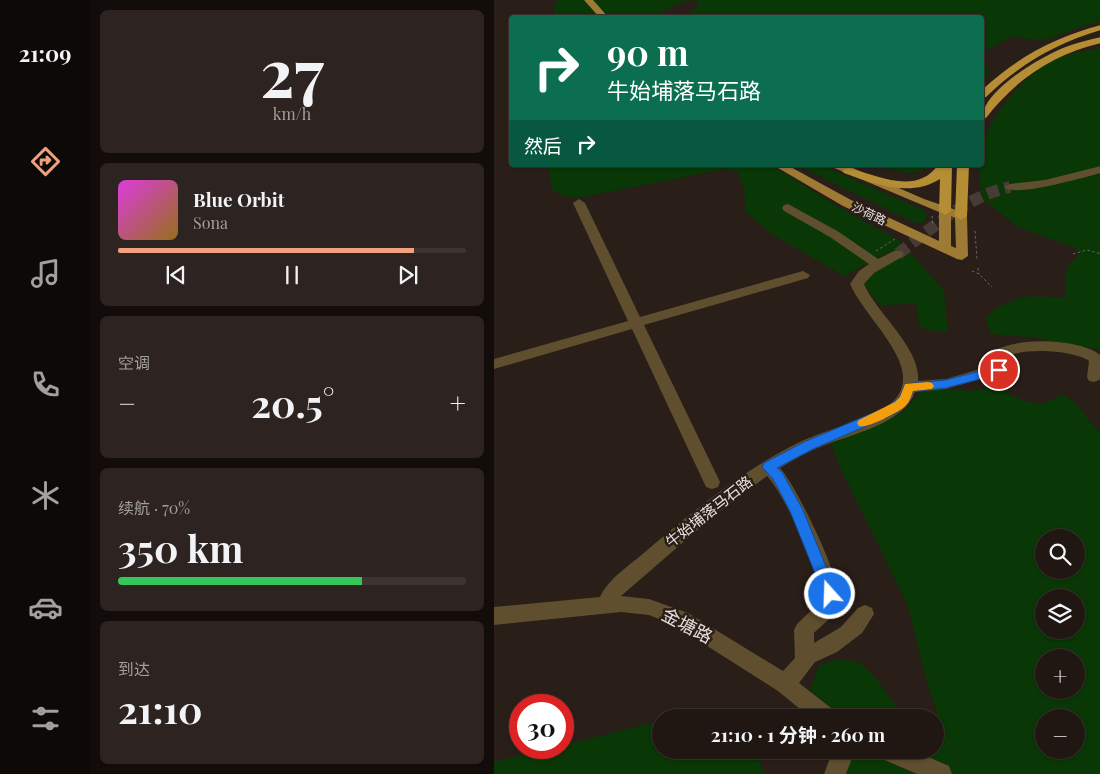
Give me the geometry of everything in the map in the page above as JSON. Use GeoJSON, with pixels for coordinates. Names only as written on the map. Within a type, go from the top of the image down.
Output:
{"type":"FeatureCollection","features":[{"type":"Feature","properties":{"kind":"highway"},"geometry":{"type":"LineString","coordinates":[[1029,58],[1032,54],[1047,46],[1100,27]]}},
{"type":"Feature","properties":{"kind":"highway"},"geometry":{"type":"LineString","coordinates":[[984,93],[997,81],[1029,58],[1058,46],[1100,33]]}},
{"type":"Feature","properties":{"kind":"highway"},"geometry":{"type":"LineString","coordinates":[[984,113],[997,96],[1012,83],[1048,60],[1071,48],[1100,40]]}},
{"type":"Feature","properties":{"kind":"highway"},"geometry":{"type":"LineString","coordinates":[[1048,60],[1078,49],[1100,45]]}},
{"type":"Feature","properties":{"kind":"highway"},"geometry":{"type":"LineString","coordinates":[[848,171],[885,178],[908,179],[922,176],[936,167]]}},
{"type":"Feature","properties":{"kind":"highway"},"geometry":{"type":"LineString","coordinates":[[848,171],[888,183],[909,185],[933,179],[944,167]]}},
{"type":"Feature","properties":{"kind":"highway"},"geometry":{"type":"LineString","coordinates":[[945,167],[945,211]]}},
{"type":"Feature","properties":{"kind":"highway"},"geometry":{"type":"LineString","coordinates":[[961,216],[963,167]]}},
{"type":"Feature","properties":{"kind":"main road"},"geometry":{"type":"LineString","coordinates":[[588,0],[608,15]]}},
{"type":"Feature","properties":{"kind":"main road"},"geometry":{"type":"LineString","coordinates":[[600,0],[608,15]]}},
{"type":"Feature","properties":{"kind":"main road","name":"沙荷路"},"geometry":{"type":"LineString","coordinates":[[783,167],[847,203],[962,256],[961,216]]}},
{"type":"Feature","properties":{"kind":"main road"},"geometry":{"type":"LineString","coordinates":[[840,167],[961,216]]}},
{"type":"Feature","properties":{"kind":"main road"},"geometry":{"type":"LineString","coordinates":[[945,211],[945,248]]}},
{"type":"Feature","properties":{"kind":"street"},"geometry":{"type":"LineString","coordinates":[[1010,186],[1045,183],[1100,169]]}},
{"type":"Feature","properties":{"kind":"street"},"geometry":{"type":"LineString","coordinates":[[579,203],[712,482]]}},
{"type":"Feature","properties":{"kind":"street"},"geometry":{"type":"LineString","coordinates":[[788,208],[832,233],[873,261]]}},
{"type":"Feature","properties":{"kind":"street"},"geometry":{"type":"LineString","coordinates":[[897,246],[873,261],[857,284],[866,301],[909,364],[911,371],[909,387],[946,384],[987,372],[1007,371]]}},
{"type":"Feature","properties":{"kind":"street"},"geometry":{"type":"LineString","coordinates":[[494,364],[803,275]]}},
{"type":"Feature","properties":{"kind":"street"},"geometry":{"type":"LineString","coordinates":[[987,372],[986,368],[990,361],[999,352],[1049,346],[1092,356],[1096,360],[1094,377]]}},
{"type":"Feature","properties":{"kind":"street","name":"牛始埔落马石路"},"geometry":{"type":"LineString","coordinates":[[606,606],[612,592],[736,488],[768,467],[809,445],[891,410],[904,399],[909,387]]}},
{"type":"Feature","properties":{"kind":"street"},"geometry":{"type":"LineString","coordinates":[[768,467],[778,476],[796,510],[831,600],[828,606],[804,630],[805,661],[801,668],[785,684]]}},
{"type":"Feature","properties":{"kind":"street","name":"金塘路"},"geometry":{"type":"LineString","coordinates":[[494,616],[621,604],[649,607],[681,619],[785,684],[817,709]]}},
{"type":"Feature","properties":{"kind":"street"},"geometry":{"type":"LineString","coordinates":[[805,655],[821,650],[848,633],[866,614]]}},
{"type":"Feature","properties":{"kind":"street"},"geometry":{"type":"LineString","coordinates":[[835,774],[841,759]]}},
{"type":"Feature","properties":{"kind":"street"},"geometry":{"type":"LineString","coordinates":[[908,759],[941,774]]}},
{"type":"Feature","properties":{"kind":"path"},"geometry":{"type":"LineString","coordinates":[[932,211],[933,231]]}},
{"type":"Feature","properties":{"kind":"path"},"geometry":{"type":"LineString","coordinates":[[975,230],[978,260]]}},
{"type":"Feature","properties":{"kind":"path"},"geometry":{"type":"LineString","coordinates":[[873,261],[897,246]]}},
{"type":"Feature","properties":{"kind":"path"},"geometry":{"type":"LineString","coordinates":[[1073,254],[1087,250],[1100,254]]}},
{"type":"Feature","properties":{"kind":"path"},"geometry":{"type":"LineString","coordinates":[[978,268],[979,274]]}},
{"type":"Feature","properties":{"kind":"path"},"geometry":{"type":"LineString","coordinates":[[972,270],[992,287]]}},
{"type":"Feature","properties":{"kind":"green space"},"geometry":{"type":"Polygon","coordinates":[[[557,0],[693,0],[677,4],[658,15],[553,15],[557,0]]]}},
{"type":"Feature","properties":{"kind":"green space"},"geometry":{"type":"Polygon","coordinates":[[[693,0],[1101,0],[1100,22],[1082,26],[1049,39],[1039,40],[1015,37],[1007,39],[984,53],[984,15],[686,15],[697,8],[699,4],[693,0]]]}},
{"type":"Feature","properties":{"kind":"green space"},"geometry":{"type":"Polygon","coordinates":[[[1100,48],[1100,349],[1065,346],[1040,338],[991,334],[987,325],[987,319],[993,311],[1016,299],[1026,297],[1062,298],[1066,296],[1066,273],[1080,253],[1075,248],[1018,227],[981,198],[979,167],[984,167],[985,137],[991,124],[1010,98],[1032,75],[1044,66],[1056,59],[1100,48]]]}},
{"type":"Feature","properties":{"kind":"green space"},"geometry":{"type":"Polygon","coordinates":[[[984,58],[989,73],[984,81],[984,58]]]}},
{"type":"Feature","properties":{"kind":"green space"},"geometry":{"type":"Polygon","coordinates":[[[548,167],[774,167],[837,206],[900,241],[944,291],[948,332],[932,331],[919,326],[916,303],[881,306],[864,285],[875,272],[903,256],[893,250],[844,276],[770,233],[746,212],[744,190],[738,172],[725,169],[578,198],[560,195],[552,189],[548,167]]]}},
{"type":"Feature","properties":{"kind":"green space"},"geometry":{"type":"Polygon","coordinates":[[[801,167],[826,167],[925,211],[927,217],[923,223],[913,222],[801,167]]]}},
{"type":"Feature","properties":{"kind":"green space"},"geometry":{"type":"Polygon","coordinates":[[[885,167],[927,167],[918,172],[911,173],[885,167]]]}},
{"type":"Feature","properties":{"kind":"green space"},"geometry":{"type":"Polygon","coordinates":[[[931,387],[969,391],[992,387],[1025,401],[1041,404],[1063,395],[1079,407],[1100,432],[1100,774],[842,774],[847,759],[944,759],[944,709],[936,709],[908,606],[839,465],[831,443],[903,412],[921,392],[931,387]]]}},
{"type":"Feature","properties":{"kind":"green space"},"geometry":{"type":"Polygon","coordinates":[[[839,659],[859,662],[876,678],[897,709],[832,709],[810,690],[819,665],[839,659]]]}},
{"type":"Feature","properties":{"kind":"green space"},"geometry":{"type":"Polygon","coordinates":[[[652,723],[652,759],[758,759],[765,774],[494,774],[494,762],[509,758],[574,759],[574,742],[652,723]]]}},
{"type":"Feature","properties":{"kind":"tunnel"},"geometry":{"type":"LineString","coordinates":[[898,254],[965,205],[994,191],[1010,187]]}},
{"type":"Feature","properties":{"kind":"slow traffic"},"geometry":{"type":"LineString","coordinates":[[863,423],[899,405],[909,387],[928,386]]}},
{"type":"Feature","properties":{"kind":"route"},"geometry":{"type":"LineString","coordinates":[[830,594],[827,582],[796,510],[778,476],[768,467],[809,445],[872,420],[891,410],[904,399],[909,387],[954,383],[999,370]]}}]}
